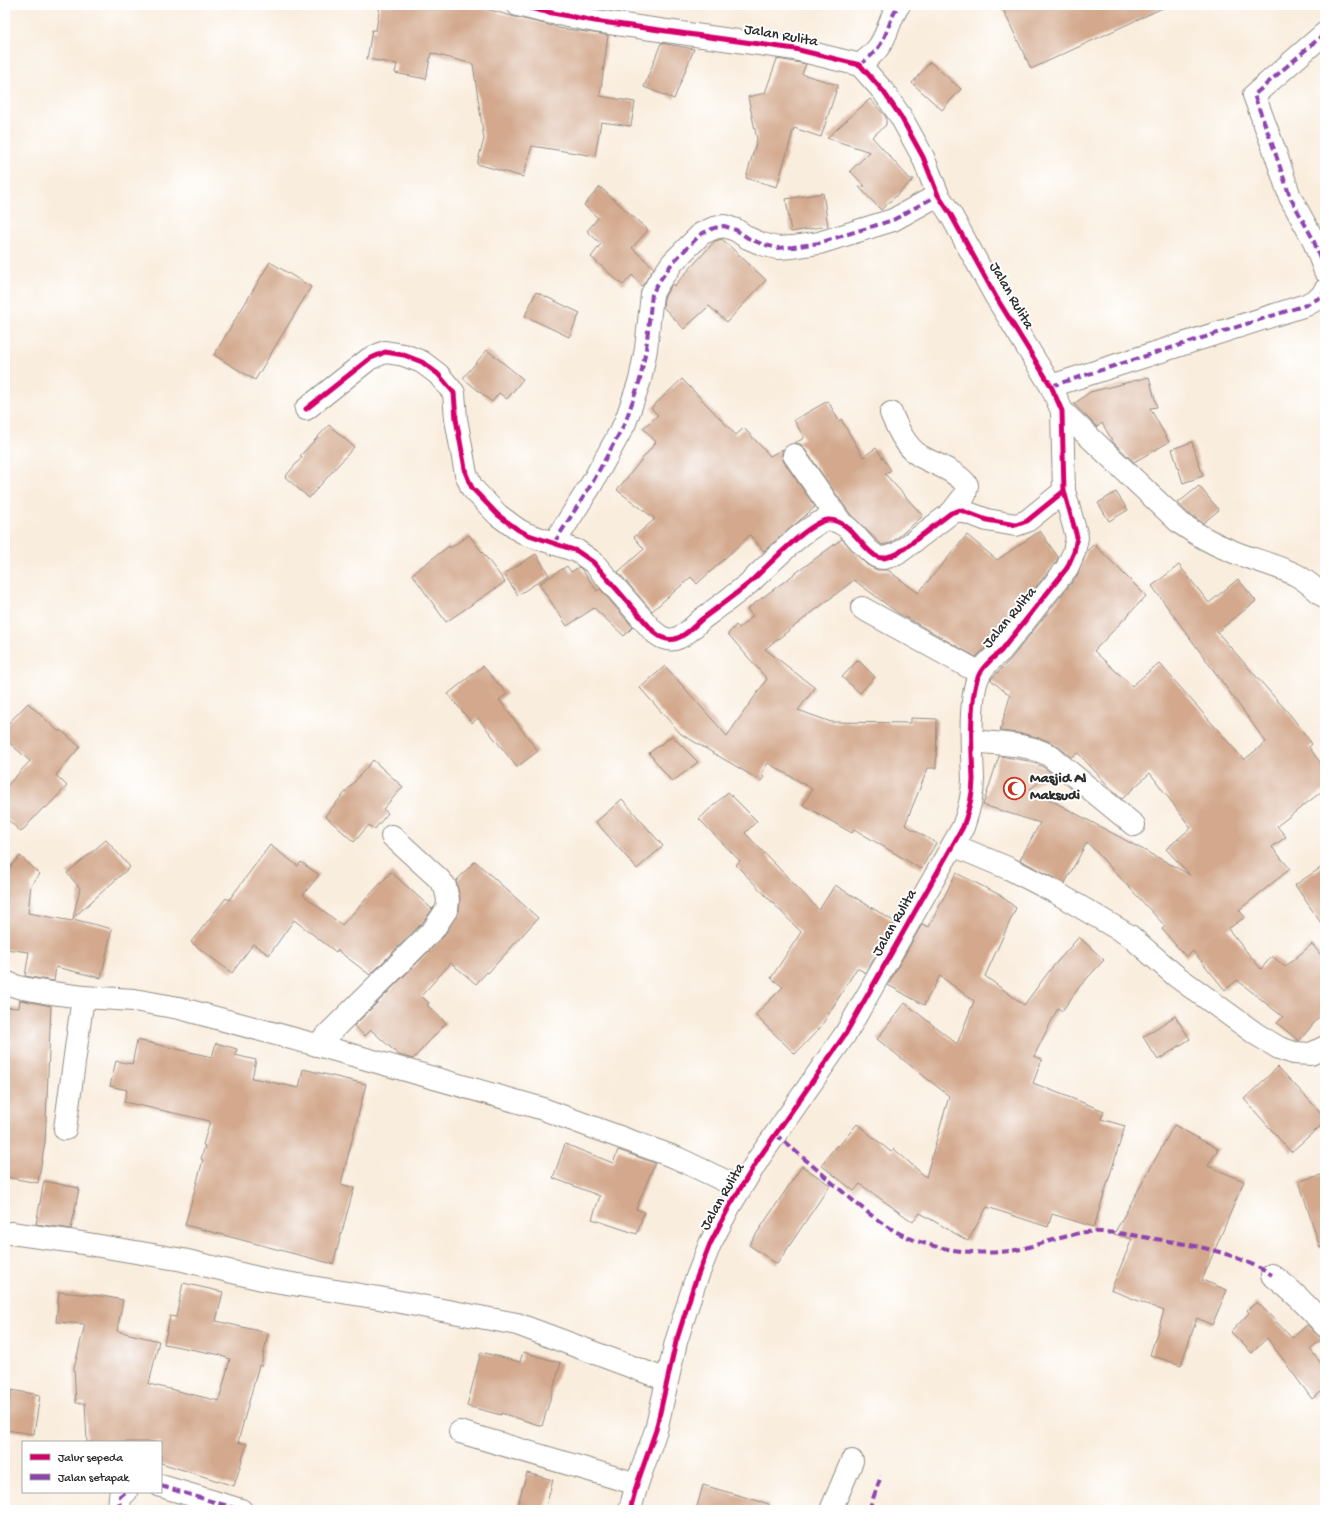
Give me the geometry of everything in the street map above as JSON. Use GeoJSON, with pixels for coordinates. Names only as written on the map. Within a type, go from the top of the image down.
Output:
{"type":"FeatureCollection","features":[{"type":"Feature","properties":{"kind":"street","name":"Jalan Rulita"},"geometry":{"type":"LineString","coordinates":[[518,5],[595,21],[795,49],[860,65],[883,91],[901,117],[923,157],[938,195],[951,215],[996,297],[1051,386],[1062,412],[1064,490],[1077,537],[1070,561],[1062,574],[1000,651],[980,673],[977,681],[973,706],[973,781],[963,827],[846,1033],[787,1116],[740,1188],[710,1244],[694,1285],[676,1342],[656,1430],[637,1484],[630,1510]]}},
{"type":"Feature","properties":{"kind":"street"},"geometry":{"type":"LineString","coordinates":[[860,65],[881,44],[890,21],[899,5]]}},
{"type":"Feature","properties":{"kind":"street"},"geometry":{"type":"LineString","coordinates":[[1325,33],[1254,95],[1290,197],[1313,239],[1325,271]]}},
{"type":"Feature","properties":{"kind":"street"},"geometry":{"type":"LineString","coordinates":[[554,543],[591,485],[625,423],[640,380],[646,349],[652,294],[673,262],[701,234],[714,228],[724,226],[736,230],[748,238],[762,244],[777,248],[793,248],[819,243],[893,220],[938,195]]}},
{"type":"Feature","properties":{"kind":"street"},"geometry":{"type":"LineString","coordinates":[[1051,386],[1306,305],[1321,297],[1325,290]]}},
{"type":"Feature","properties":{"kind":"street"},"geometry":{"type":"LineString","coordinates":[[306,409],[369,359],[385,352],[404,355],[422,362],[438,374],[454,393],[456,419],[466,474],[472,488],[498,515],[517,529],[526,534],[577,551],[589,559],[653,631],[661,637],[668,639],[675,639],[687,633],[816,524],[828,520],[835,520],[849,529],[872,554],[884,558],[897,554],[951,513],[965,495],[967,484],[961,477],[920,455],[910,447],[902,437],[891,413]]}},
{"type":"Feature","properties":{"kind":"street"},"geometry":{"type":"LineString","coordinates":[[1062,412],[1180,523],[1202,538],[1230,551],[1298,576],[1313,586],[1325,597]]}},
{"type":"Feature","properties":{"kind":"street"},"geometry":{"type":"LineString","coordinates":[[794,455],[842,524]]}},
{"type":"Feature","properties":{"kind":"street"},"geometry":{"type":"LineString","coordinates":[[951,513],[960,510],[987,520],[1016,525],[1027,521],[1064,490]]}},
{"type":"Feature","properties":{"kind":"street"},"geometry":{"type":"LineString","coordinates":[[862,608],[980,673]]}},
{"type":"Feature","properties":{"kind":"street"},"geometry":{"type":"LineString","coordinates":[[972,741],[1030,748],[1043,752],[1134,825]]}},
{"type":"Feature","properties":{"kind":"street"},"geometry":{"type":"LineString","coordinates":[[317,1045],[433,930],[447,909],[448,900],[445,886],[392,836]]}},
{"type":"Feature","properties":{"kind":"street"},"geometry":{"type":"LineString","coordinates":[[953,845],[1010,869],[1055,892],[1124,933],[1176,976],[1230,1015],[1280,1048],[1294,1053],[1311,1054],[1325,1047]]}},
{"type":"Feature","properties":{"kind":"street"},"geometry":{"type":"LineString","coordinates":[[5,982],[18,987],[83,997],[134,1000],[179,1008],[317,1045],[540,1108],[677,1158],[740,1188]]}},
{"type":"Feature","properties":{"kind":"street"},"geometry":{"type":"LineString","coordinates":[[65,1129],[83,997]]}},
{"type":"Feature","properties":{"kind":"street"},"geometry":{"type":"LineString","coordinates":[[11,1233],[183,1260],[262,1279],[379,1298],[517,1324],[667,1380]]}},
{"type":"Feature","properties":{"kind":"street"},"geometry":{"type":"LineString","coordinates":[[1272,1275],[1290,1288],[1311,1309],[1325,1326]]}},
{"type":"Feature","properties":{"kind":"street"},"geometry":{"type":"LineString","coordinates":[[460,1432],[637,1484]]}},
{"type":"Feature","properties":{"kind":"street"},"geometry":{"type":"LineString","coordinates":[[831,1510],[852,1461]]}},
{"type":"Feature","properties":{"kind":"street"},"geometry":{"type":"LineString","coordinates":[[162,1486],[241,1510]]}},
{"type":"Feature","properties":{"kind":"street"},"geometry":{"type":"LineString","coordinates":[[119,1510],[120,1496],[124,1493]]}},
{"type":"Feature","properties":{"kind":"building"},"geometry":{"type":"Polygon","coordinates":[[[380,5],[472,5],[557,28],[608,35],[600,96],[635,102],[631,126],[601,122],[595,156],[532,146],[523,177],[477,164],[484,139],[473,64],[431,53],[426,79],[395,73],[397,64],[367,59],[372,30],[376,30],[380,5]]]}},
{"type":"Feature","properties":{"kind":"building"},"geometry":{"type":"Polygon","coordinates":[[[1001,5],[1169,5],[1031,69],[1001,5]]]}},
{"type":"Feature","properties":{"kind":"building"},"geometry":{"type":"Polygon","coordinates":[[[661,43],[694,49],[674,99],[644,87],[661,43]]]}},
{"type":"Feature","properties":{"kind":"building"},"geometry":{"type":"Polygon","coordinates":[[[777,59],[806,64],[802,74],[838,85],[821,137],[794,128],[777,187],[746,178],[757,139],[748,97],[765,93],[777,59]]]}},
{"type":"Feature","properties":{"kind":"building"},"geometry":{"type":"Polygon","coordinates":[[[930,62],[961,89],[942,110],[912,83],[930,62]]]}},
{"type":"Feature","properties":{"kind":"building"},"geometry":{"type":"Polygon","coordinates":[[[870,99],[886,117],[886,125],[872,137],[910,179],[914,179],[881,210],[859,187],[865,186],[850,171],[870,152],[827,138],[870,99]]]}},
{"type":"Feature","properties":{"kind":"building"},"geometry":{"type":"Polygon","coordinates":[[[600,187],[648,230],[632,248],[654,268],[642,286],[632,275],[623,285],[591,257],[601,244],[587,231],[598,218],[584,205],[600,187]]]}},
{"type":"Feature","properties":{"kind":"building"},"geometry":{"type":"Polygon","coordinates":[[[823,193],[828,226],[791,232],[786,199],[823,193]]]}},
{"type":"Feature","properties":{"kind":"building"},"geometry":{"type":"Polygon","coordinates":[[[722,239],[766,280],[727,322],[709,306],[684,329],[663,307],[664,298],[672,284],[674,286],[715,241],[722,239]]]}},
{"type":"Feature","properties":{"kind":"building"},"geometry":{"type":"Polygon","coordinates":[[[270,262],[311,287],[255,380],[214,355],[270,262]]]}},
{"type":"Feature","properties":{"kind":"building"},"geometry":{"type":"Polygon","coordinates":[[[536,292],[580,313],[569,337],[525,316],[536,292]]]}},
{"type":"Feature","properties":{"kind":"building"},"geometry":{"type":"Polygon","coordinates":[[[487,350],[523,379],[507,399],[499,393],[492,402],[463,378],[487,350]]]}},
{"type":"Feature","properties":{"kind":"building"},"geometry":{"type":"Polygon","coordinates":[[[1149,377],[1157,407],[1150,408],[1169,442],[1134,462],[1113,442],[1102,423],[1097,427],[1074,404],[1090,392],[1149,377]]]}},
{"type":"Feature","properties":{"kind":"building"},"geometry":{"type":"Polygon","coordinates":[[[682,379],[736,435],[744,428],[770,456],[783,449],[782,456],[784,462],[815,507],[764,551],[750,535],[697,584],[691,577],[652,611],[618,572],[644,549],[634,537],[655,519],[617,490],[656,442],[643,428],[658,415],[651,408],[682,379]]]}},
{"type":"Feature","properties":{"kind":"building"},"geometry":{"type":"Polygon","coordinates":[[[828,401],[839,421],[841,419],[863,457],[876,448],[891,470],[885,474],[923,516],[891,543],[882,545],[851,515],[804,448],[800,444],[795,443],[804,438],[794,420],[828,401]]]}},
{"type":"Feature","properties":{"kind":"building"},"geometry":{"type":"Polygon","coordinates":[[[329,425],[354,447],[309,498],[285,477],[302,457],[300,456],[329,425]]]}},
{"type":"Feature","properties":{"kind":"building"},"geometry":{"type":"Polygon","coordinates":[[[1192,442],[1203,476],[1183,483],[1172,449],[1192,442]]]}},
{"type":"Feature","properties":{"kind":"building"},"geometry":{"type":"Polygon","coordinates":[[[1199,486],[1219,510],[1203,523],[1188,513],[1178,503],[1199,486]]]}},
{"type":"Feature","properties":{"kind":"building"},"geometry":{"type":"Polygon","coordinates":[[[1116,492],[1128,510],[1109,521],[1098,503],[1116,492]]]}},
{"type":"Feature","properties":{"kind":"building"},"geometry":{"type":"Polygon","coordinates":[[[1040,531],[1058,557],[1056,562],[992,642],[976,657],[898,613],[854,580],[765,649],[815,688],[798,710],[831,722],[911,723],[911,718],[937,719],[936,768],[928,768],[905,825],[936,843],[921,869],[854,829],[852,833],[803,805],[812,789],[768,763],[761,774],[764,777],[761,781],[681,734],[640,688],[665,666],[727,736],[767,679],[728,634],[736,625],[739,628],[753,616],[747,609],[842,539],[867,565],[877,570],[888,570],[918,593],[967,535],[997,560],[1040,531]]]}},
{"type":"Feature","properties":{"kind":"building"},"geometry":{"type":"Polygon","coordinates":[[[469,535],[505,582],[446,622],[412,574],[449,546],[450,548],[469,535]]]}},
{"type":"Feature","properties":{"kind":"building"},"geometry":{"type":"Polygon","coordinates":[[[1094,544],[1146,596],[1094,651],[1132,686],[1159,663],[1244,760],[1266,742],[1152,586],[1179,565],[1209,603],[1238,579],[1256,601],[1217,632],[1292,717],[1312,744],[1309,747],[1325,769],[1325,789],[1277,826],[1286,837],[1272,847],[1290,869],[1239,910],[1245,917],[1228,929],[1261,969],[1272,956],[1285,967],[1312,944],[1325,960],[1325,1010],[1299,1041],[1277,1023],[1283,1017],[1237,980],[1225,990],[1193,951],[1186,957],[1162,929],[1165,926],[1087,842],[1065,883],[1020,860],[1040,823],[983,805],[999,756],[1029,761],[1043,767],[1051,773],[1030,789],[1190,875],[1166,849],[1191,828],[1150,773],[1122,799],[1078,753],[1071,757],[1058,746],[1046,740],[1025,734],[1000,731],[1010,696],[991,679],[1011,659],[1077,576],[1087,551],[1094,544]]]}},
{"type":"Feature","properties":{"kind":"building"},"geometry":{"type":"Polygon","coordinates":[[[536,554],[549,575],[518,595],[504,574],[536,554]]]}},
{"type":"Feature","properties":{"kind":"building"},"geometry":{"type":"Polygon","coordinates":[[[567,566],[571,572],[579,567],[597,591],[600,589],[633,627],[624,636],[594,608],[567,626],[539,584],[567,566]]]}},
{"type":"Feature","properties":{"kind":"building"},"geometry":{"type":"Polygon","coordinates":[[[858,660],[875,677],[860,693],[842,677],[858,660]]]}},
{"type":"Feature","properties":{"kind":"building"},"geometry":{"type":"Polygon","coordinates":[[[483,666],[507,694],[499,700],[538,751],[517,767],[478,718],[472,723],[448,694],[483,666]]]}},
{"type":"Feature","properties":{"kind":"building"},"geometry":{"type":"Polygon","coordinates":[[[28,703],[59,732],[61,730],[80,747],[56,775],[67,786],[46,808],[44,807],[21,832],[5,817],[5,788],[30,761],[5,739],[5,727],[28,703]]]}},
{"type":"Feature","properties":{"kind":"building"},"geometry":{"type":"Polygon","coordinates":[[[672,736],[698,762],[672,782],[649,753],[672,736]]]}},
{"type":"Feature","properties":{"kind":"building"},"geometry":{"type":"Polygon","coordinates":[[[373,760],[403,787],[383,809],[388,813],[374,830],[369,825],[354,842],[325,816],[373,760]]]}},
{"type":"Feature","properties":{"kind":"building"},"geometry":{"type":"Polygon","coordinates":[[[728,792],[757,821],[745,833],[819,910],[835,885],[895,922],[866,973],[857,968],[820,1028],[795,1054],[755,1015],[783,987],[771,978],[801,932],[736,865],[740,861],[699,819],[728,792]]]}},
{"type":"Feature","properties":{"kind":"building"},"geometry":{"type":"Polygon","coordinates":[[[622,799],[663,846],[637,869],[596,822],[622,799]]]}},
{"type":"Feature","properties":{"kind":"building"},"geometry":{"type":"Polygon","coordinates":[[[106,840],[130,867],[73,918],[80,888],[67,873],[106,840]]]}},
{"type":"Feature","properties":{"kind":"building"},"geometry":{"type":"Polygon","coordinates":[[[270,845],[298,866],[301,862],[319,875],[303,895],[342,925],[391,872],[432,909],[434,907],[423,922],[370,975],[337,950],[336,952],[294,920],[269,955],[253,944],[232,973],[191,942],[226,898],[229,900],[270,845]]]}},
{"type":"Feature","properties":{"kind":"building"},"geometry":{"type":"Polygon","coordinates":[[[20,856],[40,874],[31,885],[28,913],[72,921],[73,919],[112,929],[101,978],[56,967],[54,981],[25,976],[29,952],[5,949],[5,873],[20,856]]]}},
{"type":"Feature","properties":{"kind":"building"},"geometry":{"type":"Polygon","coordinates":[[[475,861],[538,918],[488,973],[487,972],[476,984],[451,963],[421,996],[429,1003],[427,1005],[446,1023],[413,1059],[399,1055],[371,1030],[365,1036],[354,1026],[443,937],[459,911],[460,898],[456,881],[475,861]]]}},
{"type":"Feature","properties":{"kind":"building"},"geometry":{"type":"Polygon","coordinates":[[[1325,865],[1325,929],[1295,885],[1325,865]]]}},
{"type":"Feature","properties":{"kind":"building"},"geometry":{"type":"Polygon","coordinates":[[[956,873],[1000,895],[1016,908],[985,976],[1024,1005],[1050,970],[1079,937],[1104,960],[1080,986],[1062,1011],[1058,1008],[1034,1056],[1042,1059],[1033,1083],[1104,1111],[1101,1119],[1125,1126],[1094,1227],[1052,1214],[1048,1227],[987,1207],[968,1241],[920,1213],[913,1222],[860,1184],[854,1191],[821,1165],[857,1124],[891,1152],[894,1149],[926,1177],[949,1096],[877,1039],[905,1003],[957,1044],[974,1001],[940,976],[924,1005],[888,985],[922,924],[929,927],[956,873]]]}},
{"type":"Feature","properties":{"kind":"building"},"geometry":{"type":"Polygon","coordinates":[[[20,1000],[51,1006],[45,1142],[38,1183],[5,1177],[5,1007],[19,1008],[20,1000]]]}},
{"type":"Feature","properties":{"kind":"building"},"geometry":{"type":"Polygon","coordinates":[[[1175,1016],[1190,1039],[1158,1060],[1143,1037],[1175,1016]]]}},
{"type":"Feature","properties":{"kind":"building"},"geometry":{"type":"Polygon","coordinates":[[[137,1040],[212,1057],[216,1043],[237,1049],[235,1055],[256,1060],[252,1078],[299,1088],[303,1069],[366,1084],[341,1184],[354,1188],[333,1264],[185,1225],[203,1160],[201,1159],[205,1146],[203,1145],[210,1121],[124,1102],[127,1090],[110,1086],[116,1061],[132,1064],[137,1040]]]}},
{"type":"Feature","properties":{"kind":"building"},"geometry":{"type":"Polygon","coordinates":[[[1278,1067],[1325,1117],[1325,1122],[1291,1152],[1244,1099],[1278,1067]]]}},
{"type":"Feature","properties":{"kind":"building"},"geometry":{"type":"Polygon","coordinates":[[[1174,1125],[1218,1149],[1208,1166],[1244,1181],[1202,1280],[1227,1290],[1212,1325],[1197,1318],[1181,1365],[1150,1355],[1164,1311],[1111,1290],[1132,1239],[1114,1234],[1174,1125]]]}},
{"type":"Feature","properties":{"kind":"building"},"geometry":{"type":"Polygon","coordinates":[[[565,1144],[613,1163],[618,1150],[655,1163],[636,1209],[644,1212],[637,1234],[592,1219],[600,1196],[553,1178],[565,1144]]]}},
{"type":"Feature","properties":{"kind":"building"},"geometry":{"type":"Polygon","coordinates":[[[802,1166],[830,1185],[777,1264],[749,1245],[802,1166]]]}},
{"type":"Feature","properties":{"kind":"building"},"geometry":{"type":"Polygon","coordinates":[[[1325,1174],[1325,1247],[1320,1248],[1299,1181],[1325,1174]]]}},
{"type":"Feature","properties":{"kind":"building"},"geometry":{"type":"Polygon","coordinates":[[[44,1181],[79,1188],[71,1229],[36,1224],[44,1181]]]}},
{"type":"Feature","properties":{"kind":"building"},"geometry":{"type":"Polygon","coordinates":[[[183,1283],[223,1292],[216,1321],[268,1333],[261,1366],[259,1365],[238,1442],[247,1444],[234,1486],[162,1463],[162,1441],[87,1441],[85,1403],[76,1403],[74,1368],[85,1324],[56,1322],[59,1292],[102,1296],[123,1300],[117,1331],[159,1341],[149,1384],[219,1401],[230,1359],[221,1355],[164,1344],[170,1316],[176,1317],[183,1283]]]}},
{"type":"Feature","properties":{"kind":"building"},"geometry":{"type":"Polygon","coordinates":[[[1257,1302],[1292,1338],[1307,1325],[1322,1339],[1310,1349],[1325,1369],[1325,1389],[1312,1399],[1267,1338],[1252,1353],[1231,1332],[1249,1313],[1247,1310],[1257,1302]]]}},
{"type":"Feature","properties":{"kind":"building"},"geometry":{"type":"Polygon","coordinates":[[[481,1352],[520,1362],[523,1352],[561,1363],[542,1426],[501,1413],[501,1415],[467,1406],[481,1352]]]}},
{"type":"Feature","properties":{"kind":"building"},"geometry":{"type":"Polygon","coordinates":[[[11,1390],[40,1395],[34,1434],[5,1430],[11,1390]]]}},
{"type":"Feature","properties":{"kind":"building"},"geometry":{"type":"Polygon","coordinates":[[[527,1473],[553,1480],[545,1510],[516,1510],[527,1473]]]}},
{"type":"Feature","properties":{"kind":"building"},"geometry":{"type":"Polygon","coordinates":[[[703,1485],[769,1504],[768,1510],[696,1510],[703,1485]]]}},
{"type":"Feature","properties":{"kind":"marked path"},"geometry":{"type":"LineString","coordinates":[[860,65],[880,45],[899,5]]}},
{"type":"Feature","properties":{"kind":"marked path"},"geometry":{"type":"LineString","coordinates":[[1325,33],[1254,95],[1290,197],[1313,239],[1325,271]]}},
{"type":"Feature","properties":{"kind":"marked path"},"geometry":{"type":"LineString","coordinates":[[554,543],[591,485],[625,423],[640,380],[646,349],[652,294],[673,262],[701,234],[714,228],[724,226],[736,230],[748,238],[762,244],[777,248],[819,243],[893,220],[938,195]]}},
{"type":"Feature","properties":{"kind":"marked path"},"geometry":{"type":"LineString","coordinates":[[1051,386],[1306,305],[1321,297],[1325,290]]}},
{"type":"Feature","properties":{"kind":"marked path"},"geometry":{"type":"LineString","coordinates":[[775,1134],[875,1218],[895,1231],[929,1245],[969,1252],[995,1252],[1021,1249],[1082,1232],[1109,1232],[1197,1246],[1242,1260],[1272,1275]]}},
{"type":"Feature","properties":{"kind":"marked path"},"geometry":{"type":"LineString","coordinates":[[869,1510],[881,1476]]}},
{"type":"Feature","properties":{"kind":"marked path"},"geometry":{"type":"LineString","coordinates":[[162,1486],[241,1510]]}},
{"type":"Feature","properties":{"kind":"marked path"},"geometry":{"type":"LineString","coordinates":[[119,1510],[120,1496],[124,1493]]}},
{"type":"Feature","properties":{"kind":"cycle path"},"geometry":{"type":"LineString","coordinates":[[518,5],[595,21],[795,49],[860,65],[883,91],[901,117],[923,157],[938,195],[951,215],[996,297],[1051,386],[1062,411],[1064,491],[1077,537],[1074,552],[1067,568],[1001,651],[982,670],[976,683],[972,710],[972,791],[963,827],[846,1033],[759,1158],[729,1207],[710,1244],[694,1285],[676,1342],[656,1430],[637,1484],[630,1510]]}},
{"type":"Feature","properties":{"kind":"cycle path"},"geometry":{"type":"LineString","coordinates":[[306,409],[369,359],[385,352],[404,355],[422,362],[438,374],[454,393],[456,419],[466,474],[472,488],[498,515],[517,529],[526,534],[577,551],[593,562],[653,631],[666,639],[679,638],[686,633],[748,584],[798,537],[809,529],[828,520],[842,523],[868,550],[874,555],[884,558],[897,554],[951,513],[960,510],[987,520],[1016,525],[1027,521],[1064,491]]}},
{"type":"Feature","properties":{"kind":"place","name":"Masjid Al Maksudi"},"geometry":{"type":"Point","coordinates":[1014,788]}}]}
